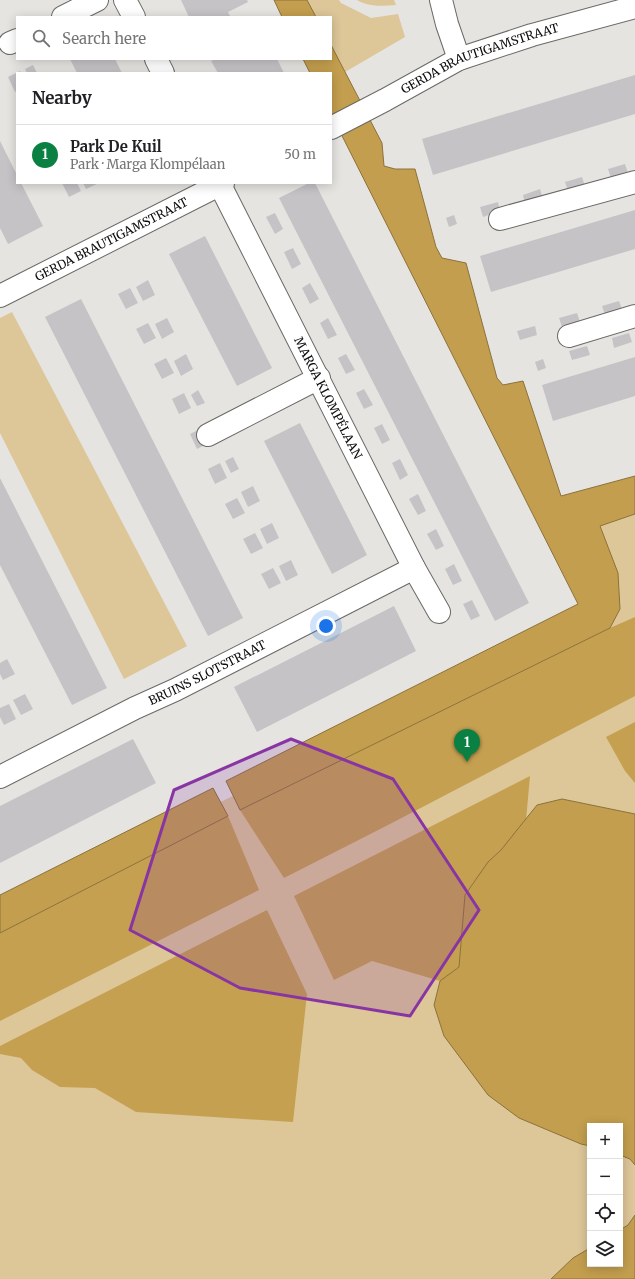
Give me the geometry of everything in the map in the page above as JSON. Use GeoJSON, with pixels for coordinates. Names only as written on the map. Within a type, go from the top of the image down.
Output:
{"type":"FeatureCollection","features":[{"type":"Feature","properties":{"kind":"street"},"geometry":{"type":"LineString","coordinates":[[65,16],[97,0]]}},
{"type":"Feature","properties":{"kind":"street"},"geometry":{"type":"LineString","coordinates":[[125,0],[133,16]]}},
{"type":"Feature","properties":{"kind":"street"},"geometry":{"type":"LineString","coordinates":[[441,0],[447,24],[459,59]]}},
{"type":"Feature","properties":{"kind":"street","name":"GERDA BRAUTIGAMSTRAAT"},"geometry":{"type":"LineString","coordinates":[[332,127],[459,59],[532,35],[635,7]]}},
{"type":"Feature","properties":{"kind":"street"},"geometry":{"type":"LineString","coordinates":[[156,60],[162,72]]}},
{"type":"Feature","properties":{"kind":"street"},"geometry":{"type":"LineString","coordinates":[[500,219],[635,182]]}},
{"type":"Feature","properties":{"kind":"street","name":"GERDA BRAUTIGAMSTRAAT"},"geometry":{"type":"LineString","coordinates":[[0,296],[221,184]]}},
{"type":"Feature","properties":{"kind":"street","name":"MARGA KLOMPÉLAAN"},"geometry":{"type":"LineString","coordinates":[[221,184],[414,568],[439,612]]}},
{"type":"Feature","properties":{"kind":"street"},"geometry":{"type":"LineString","coordinates":[[569,336],[635,316]]}},
{"type":"Feature","properties":{"kind":"street"},"geometry":{"type":"LineString","coordinates":[[208,435],[319,378]]}},
{"type":"Feature","properties":{"kind":"street","name":"BRUINS SLOTSTRAAT"},"geometry":{"type":"LineString","coordinates":[[0,777],[414,568]]}},
{"type":"Feature","properties":{"kind":"highlighted area"},"geometry":{"type":"Polygon","coordinates":[[[291,739],[393,779],[479,910],[410,1016],[240,988],[130,930],[174,790],[291,739]]]}},
{"type":"Feature","properties":{"kind":"shaded area"},"geometry":{"type":"Polygon","coordinates":[[[274,0],[307,0],[315,16],[282,16],[274,0]]]}},
{"type":"Feature","properties":{"kind":"shaded area"},"geometry":{"type":"Polygon","coordinates":[[[307,0],[339,0],[341,3],[371,18],[398,14],[405,37],[345,72],[332,47],[332,16],[315,16],[307,0]]]}},
{"type":"Feature","properties":{"kind":"shaded area"},"geometry":{"type":"Polygon","coordinates":[[[357,0],[394,0],[396,5],[370,5],[357,0]]]}},
{"type":"Feature","properties":{"kind":"shaded area"},"geometry":{"type":"Polygon","coordinates":[[[332,47],[382,143],[384,166],[395,169],[415,169],[436,247],[442,258],[466,263],[497,378],[503,385],[523,381],[561,496],[635,476],[635,514],[600,526],[618,573],[620,609],[610,628],[240,810],[226,781],[578,604],[332,116],[332,72],[310,72],[304,60],[332,60],[332,47]]]}},
{"type":"Feature","properties":{"kind":"shaded area"},"geometry":{"type":"Polygon","coordinates":[[[12,312],[187,646],[124,679],[0,433],[0,318],[12,312]]]}},
{"type":"Feature","properties":{"kind":"shaded area"},"geometry":{"type":"Polygon","coordinates":[[[635,493],[635,1279],[0,1279],[0,913],[600,611],[577,509],[635,493]]]}},
{"type":"Feature","properties":{"kind":"shaded area"},"geometry":{"type":"Polygon","coordinates":[[[635,617],[635,696],[284,878],[240,810],[610,628],[635,617]]]}},
{"type":"Feature","properties":{"kind":"shaded area"},"geometry":{"type":"Polygon","coordinates":[[[635,722],[635,783],[625,771],[606,737],[635,722]]]}},
{"type":"Feature","properties":{"kind":"shaded area"},"geometry":{"type":"Polygon","coordinates":[[[530,776],[526,820],[501,850],[488,862],[465,895],[459,967],[440,981],[372,961],[334,980],[294,896],[530,776]]]}},
{"type":"Feature","properties":{"kind":"shaded area"},"geometry":{"type":"Polygon","coordinates":[[[213,788],[228,816],[0,933],[0,895],[213,788]]]}},
{"type":"Feature","properties":{"kind":"shaded area"},"geometry":{"type":"Polygon","coordinates":[[[562,799],[635,814],[635,1165],[630,1159],[623,1156],[623,1123],[587,1123],[587,1145],[519,1118],[488,1095],[444,1036],[434,1005],[440,981],[459,967],[465,895],[488,862],[501,850],[537,805],[562,799]]]}},
{"type":"Feature","properties":{"kind":"shaded area"},"geometry":{"type":"Polygon","coordinates":[[[228,816],[259,890],[0,1021],[0,933],[228,816]]]}},
{"type":"Feature","properties":{"kind":"shaded area"},"geometry":{"type":"Polygon","coordinates":[[[267,910],[307,994],[293,1122],[136,1112],[95,1088],[60,1087],[32,1070],[21,1058],[0,1054],[0,1046],[267,910]]]}},
{"type":"Feature","properties":{"kind":"shaded area"},"geometry":{"type":"Polygon","coordinates":[[[635,1215],[635,1279],[551,1279],[573,1258],[587,1250],[587,1267],[623,1267],[623,1228],[628,1225],[635,1215]]]}},
{"type":"Feature","properties":{"kind":"building"},"geometry":{"type":"Polygon","coordinates":[[[181,0],[247,0],[248,2],[228,12],[230,16],[189,16],[181,0]]]}},
{"type":"Feature","properties":{"kind":"building"},"geometry":{"type":"Polygon","coordinates":[[[70,60],[116,60],[122,72],[76,72],[70,60]]]}},
{"type":"Feature","properties":{"kind":"building"},"geometry":{"type":"Polygon","coordinates":[[[278,60],[284,72],[217,72],[211,61],[278,60]]]}},
{"type":"Feature","properties":{"kind":"building"},"geometry":{"type":"Polygon","coordinates":[[[33,65],[36,72],[26,72],[25,69],[33,65]]]}},
{"type":"Feature","properties":{"kind":"building"},"geometry":{"type":"Polygon","coordinates":[[[16,73],[16,92],[15,92],[8,77],[16,73]]]}},
{"type":"Feature","properties":{"kind":"building"},"geometry":{"type":"Polygon","coordinates":[[[635,75],[635,114],[433,175],[422,139],[635,75]]]}},
{"type":"Feature","properties":{"kind":"building"},"geometry":{"type":"Polygon","coordinates":[[[0,141],[16,173],[16,184],[22,184],[43,226],[8,244],[0,228],[0,141]]]}},
{"type":"Feature","properties":{"kind":"building"},"geometry":{"type":"Polygon","coordinates":[[[625,164],[628,173],[611,178],[608,169],[625,164]]]}},
{"type":"Feature","properties":{"kind":"building"},"geometry":{"type":"Polygon","coordinates":[[[582,177],[585,186],[568,191],[565,182],[582,177]]]}},
{"type":"Feature","properties":{"kind":"building"},"geometry":{"type":"Polygon","coordinates":[[[62,184],[78,184],[81,191],[69,197],[62,184]]]}},
{"type":"Feature","properties":{"kind":"building"},"geometry":{"type":"Polygon","coordinates":[[[84,184],[97,184],[86,189],[84,184]]]}},
{"type":"Feature","properties":{"kind":"building"},"geometry":{"type":"Polygon","coordinates":[[[307,184],[316,184],[529,603],[495,621],[279,198],[307,184]]]}},
{"type":"Feature","properties":{"kind":"building"},"geometry":{"type":"Polygon","coordinates":[[[540,189],[543,199],[525,204],[523,195],[540,189]]]}},
{"type":"Feature","properties":{"kind":"building"},"geometry":{"type":"Polygon","coordinates":[[[498,202],[500,211],[483,217],[480,207],[498,202]]]}},
{"type":"Feature","properties":{"kind":"building"},"geometry":{"type":"Polygon","coordinates":[[[635,210],[635,249],[491,292],[480,256],[635,210]]]}},
{"type":"Feature","properties":{"kind":"building"},"geometry":{"type":"Polygon","coordinates":[[[275,213],[283,229],[275,234],[266,217],[275,213]]]}},
{"type":"Feature","properties":{"kind":"building"},"geometry":{"type":"Polygon","coordinates":[[[454,215],[457,224],[449,227],[446,218],[454,215]]]}},
{"type":"Feature","properties":{"kind":"building"},"geometry":{"type":"Polygon","coordinates":[[[205,236],[272,368],[237,386],[169,254],[205,236]]]}},
{"type":"Feature","properties":{"kind":"building"},"geometry":{"type":"Polygon","coordinates":[[[293,248],[301,264],[292,269],[284,252],[293,248]]]}},
{"type":"Feature","properties":{"kind":"building"},"geometry":{"type":"Polygon","coordinates":[[[148,280],[155,295],[143,301],[136,287],[148,280]]]}},
{"type":"Feature","properties":{"kind":"building"},"geometry":{"type":"Polygon","coordinates":[[[310,283],[319,299],[310,304],[302,288],[310,283]]]}},
{"type":"Feature","properties":{"kind":"building"},"geometry":{"type":"Polygon","coordinates":[[[130,288],[138,303],[126,309],[118,294],[130,288]]]}},
{"type":"Feature","properties":{"kind":"building"},"geometry":{"type":"Polygon","coordinates":[[[81,299],[243,618],[208,636],[45,317],[81,299]]]}},
{"type":"Feature","properties":{"kind":"building"},"geometry":{"type":"Polygon","coordinates":[[[619,301],[622,309],[605,315],[602,306],[619,301]]]}},
{"type":"Feature","properties":{"kind":"building"},"geometry":{"type":"Polygon","coordinates":[[[577,313],[580,322],[562,327],[559,318],[577,313]]]}},
{"type":"Feature","properties":{"kind":"building"},"geometry":{"type":"Polygon","coordinates":[[[167,318],[174,332],[162,339],[155,324],[167,318]]]}},
{"type":"Feature","properties":{"kind":"building"},"geometry":{"type":"Polygon","coordinates":[[[328,318],[337,335],[328,339],[320,323],[328,318]]]}},
{"type":"Feature","properties":{"kind":"building"},"geometry":{"type":"Polygon","coordinates":[[[148,323],[156,338],[144,344],[136,329],[148,323]]]}},
{"type":"Feature","properties":{"kind":"building"},"geometry":{"type":"Polygon","coordinates":[[[535,326],[537,335],[520,340],[517,331],[535,326]]]}},
{"type":"Feature","properties":{"kind":"building"},"geometry":{"type":"Polygon","coordinates":[[[629,333],[632,342],[614,348],[612,338],[629,333]]]}},
{"type":"Feature","properties":{"kind":"building"},"geometry":{"type":"Polygon","coordinates":[[[587,346],[590,355],[572,360],[569,351],[587,346]]]}},
{"type":"Feature","properties":{"kind":"building"},"geometry":{"type":"Polygon","coordinates":[[[186,354],[193,369],[181,376],[174,361],[186,354]]]}},
{"type":"Feature","properties":{"kind":"building"},"geometry":{"type":"Polygon","coordinates":[[[346,354],[355,370],[346,374],[338,358],[346,354]]]}},
{"type":"Feature","properties":{"kind":"building"},"geometry":{"type":"Polygon","coordinates":[[[635,357],[635,396],[553,421],[542,385],[635,357]]]}},
{"type":"Feature","properties":{"kind":"building"},"geometry":{"type":"Polygon","coordinates":[[[166,358],[174,373],[162,379],[154,364],[166,358]]]}},
{"type":"Feature","properties":{"kind":"building"},"geometry":{"type":"Polygon","coordinates":[[[543,359],[546,368],[538,371],[535,362],[543,359]]]}},
{"type":"Feature","properties":{"kind":"building"},"geometry":{"type":"Polygon","coordinates":[[[364,389],[373,405],[364,409],[356,393],[364,389]]]}},
{"type":"Feature","properties":{"kind":"building"},"geometry":{"type":"Polygon","coordinates":[[[198,390],[205,403],[197,406],[191,395],[198,390]]]}},
{"type":"Feature","properties":{"kind":"building"},"geometry":{"type":"Polygon","coordinates":[[[184,393],[191,408],[179,414],[172,399],[184,393]]]}},
{"type":"Feature","properties":{"kind":"building"},"geometry":{"type":"Polygon","coordinates":[[[300,423],[367,555],[332,574],[264,441],[300,423]]]}},
{"type":"Feature","properties":{"kind":"building"},"geometry":{"type":"Polygon","coordinates":[[[382,424],[390,440],[382,444],[374,428],[382,424]]]}},
{"type":"Feature","properties":{"kind":"building"},"geometry":{"type":"Polygon","coordinates":[[[202,428],[209,443],[197,449],[190,434],[202,428]]]}},
{"type":"Feature","properties":{"kind":"building"},"geometry":{"type":"Polygon","coordinates":[[[233,457],[239,469],[231,473],[225,461],[233,457]]]}},
{"type":"Feature","properties":{"kind":"building"},"geometry":{"type":"Polygon","coordinates":[[[400,459],[408,475],[400,480],[392,463],[400,459]]]}},
{"type":"Feature","properties":{"kind":"building"},"geometry":{"type":"Polygon","coordinates":[[[220,463],[227,478],[215,484],[208,469],[220,463]]]}},
{"type":"Feature","properties":{"kind":"building"},"geometry":{"type":"Polygon","coordinates":[[[0,478],[107,688],[72,705],[0,565],[0,478]]]}},
{"type":"Feature","properties":{"kind":"building"},"geometry":{"type":"Polygon","coordinates":[[[253,486],[260,501],[248,507],[241,492],[253,486]]]}},
{"type":"Feature","properties":{"kind":"building"},"geometry":{"type":"Polygon","coordinates":[[[418,494],[426,511],[418,515],[409,499],[418,494]]]}},
{"type":"Feature","properties":{"kind":"building"},"geometry":{"type":"Polygon","coordinates":[[[237,498],[245,513],[233,519],[225,504],[237,498]]]}},
{"type":"Feature","properties":{"kind":"building"},"geometry":{"type":"Polygon","coordinates":[[[272,523],[279,538],[267,544],[260,529],[272,523]]]}},
{"type":"Feature","properties":{"kind":"building"},"geometry":{"type":"Polygon","coordinates":[[[436,529],[444,546],[436,550],[427,534],[436,529]]]}},
{"type":"Feature","properties":{"kind":"building"},"geometry":{"type":"Polygon","coordinates":[[[255,533],[263,548],[251,554],[243,539],[255,533]]]}},
{"type":"Feature","properties":{"kind":"building"},"geometry":{"type":"Polygon","coordinates":[[[291,560],[298,575],[286,581],[279,566],[291,560]]]}},
{"type":"Feature","properties":{"kind":"building"},"geometry":{"type":"Polygon","coordinates":[[[454,564],[462,581],[453,585],[445,569],[454,564]]]}},
{"type":"Feature","properties":{"kind":"building"},"geometry":{"type":"Polygon","coordinates":[[[273,568],[281,583],[269,589],[261,574],[273,568]]]}},
{"type":"Feature","properties":{"kind":"building"},"geometry":{"type":"Polygon","coordinates":[[[472,600],[480,616],[471,620],[463,604],[472,600]]]}},
{"type":"Feature","properties":{"kind":"building"},"geometry":{"type":"Polygon","coordinates":[[[394,606],[416,651],[257,732],[234,687],[394,606]]]}},
{"type":"Feature","properties":{"kind":"building"},"geometry":{"type":"Polygon","coordinates":[[[7,659],[15,674],[3,680],[0,674],[0,663],[7,659]]]}},
{"type":"Feature","properties":{"kind":"building"},"geometry":{"type":"Polygon","coordinates":[[[25,694],[33,709],[21,715],[13,700],[25,694]]]}},
{"type":"Feature","properties":{"kind":"building"},"geometry":{"type":"Polygon","coordinates":[[[9,704],[16,719],[4,725],[0,717],[0,708],[9,704]]]}},
{"type":"Feature","properties":{"kind":"building"},"geometry":{"type":"Polygon","coordinates":[[[133,739],[156,783],[0,863],[0,806],[133,739]]]}},
{"type":"Feature","properties":{"kind":"place","name":"Park De Kuil"},"geometry":{"type":"Point","coordinates":[467,762]}}]}
